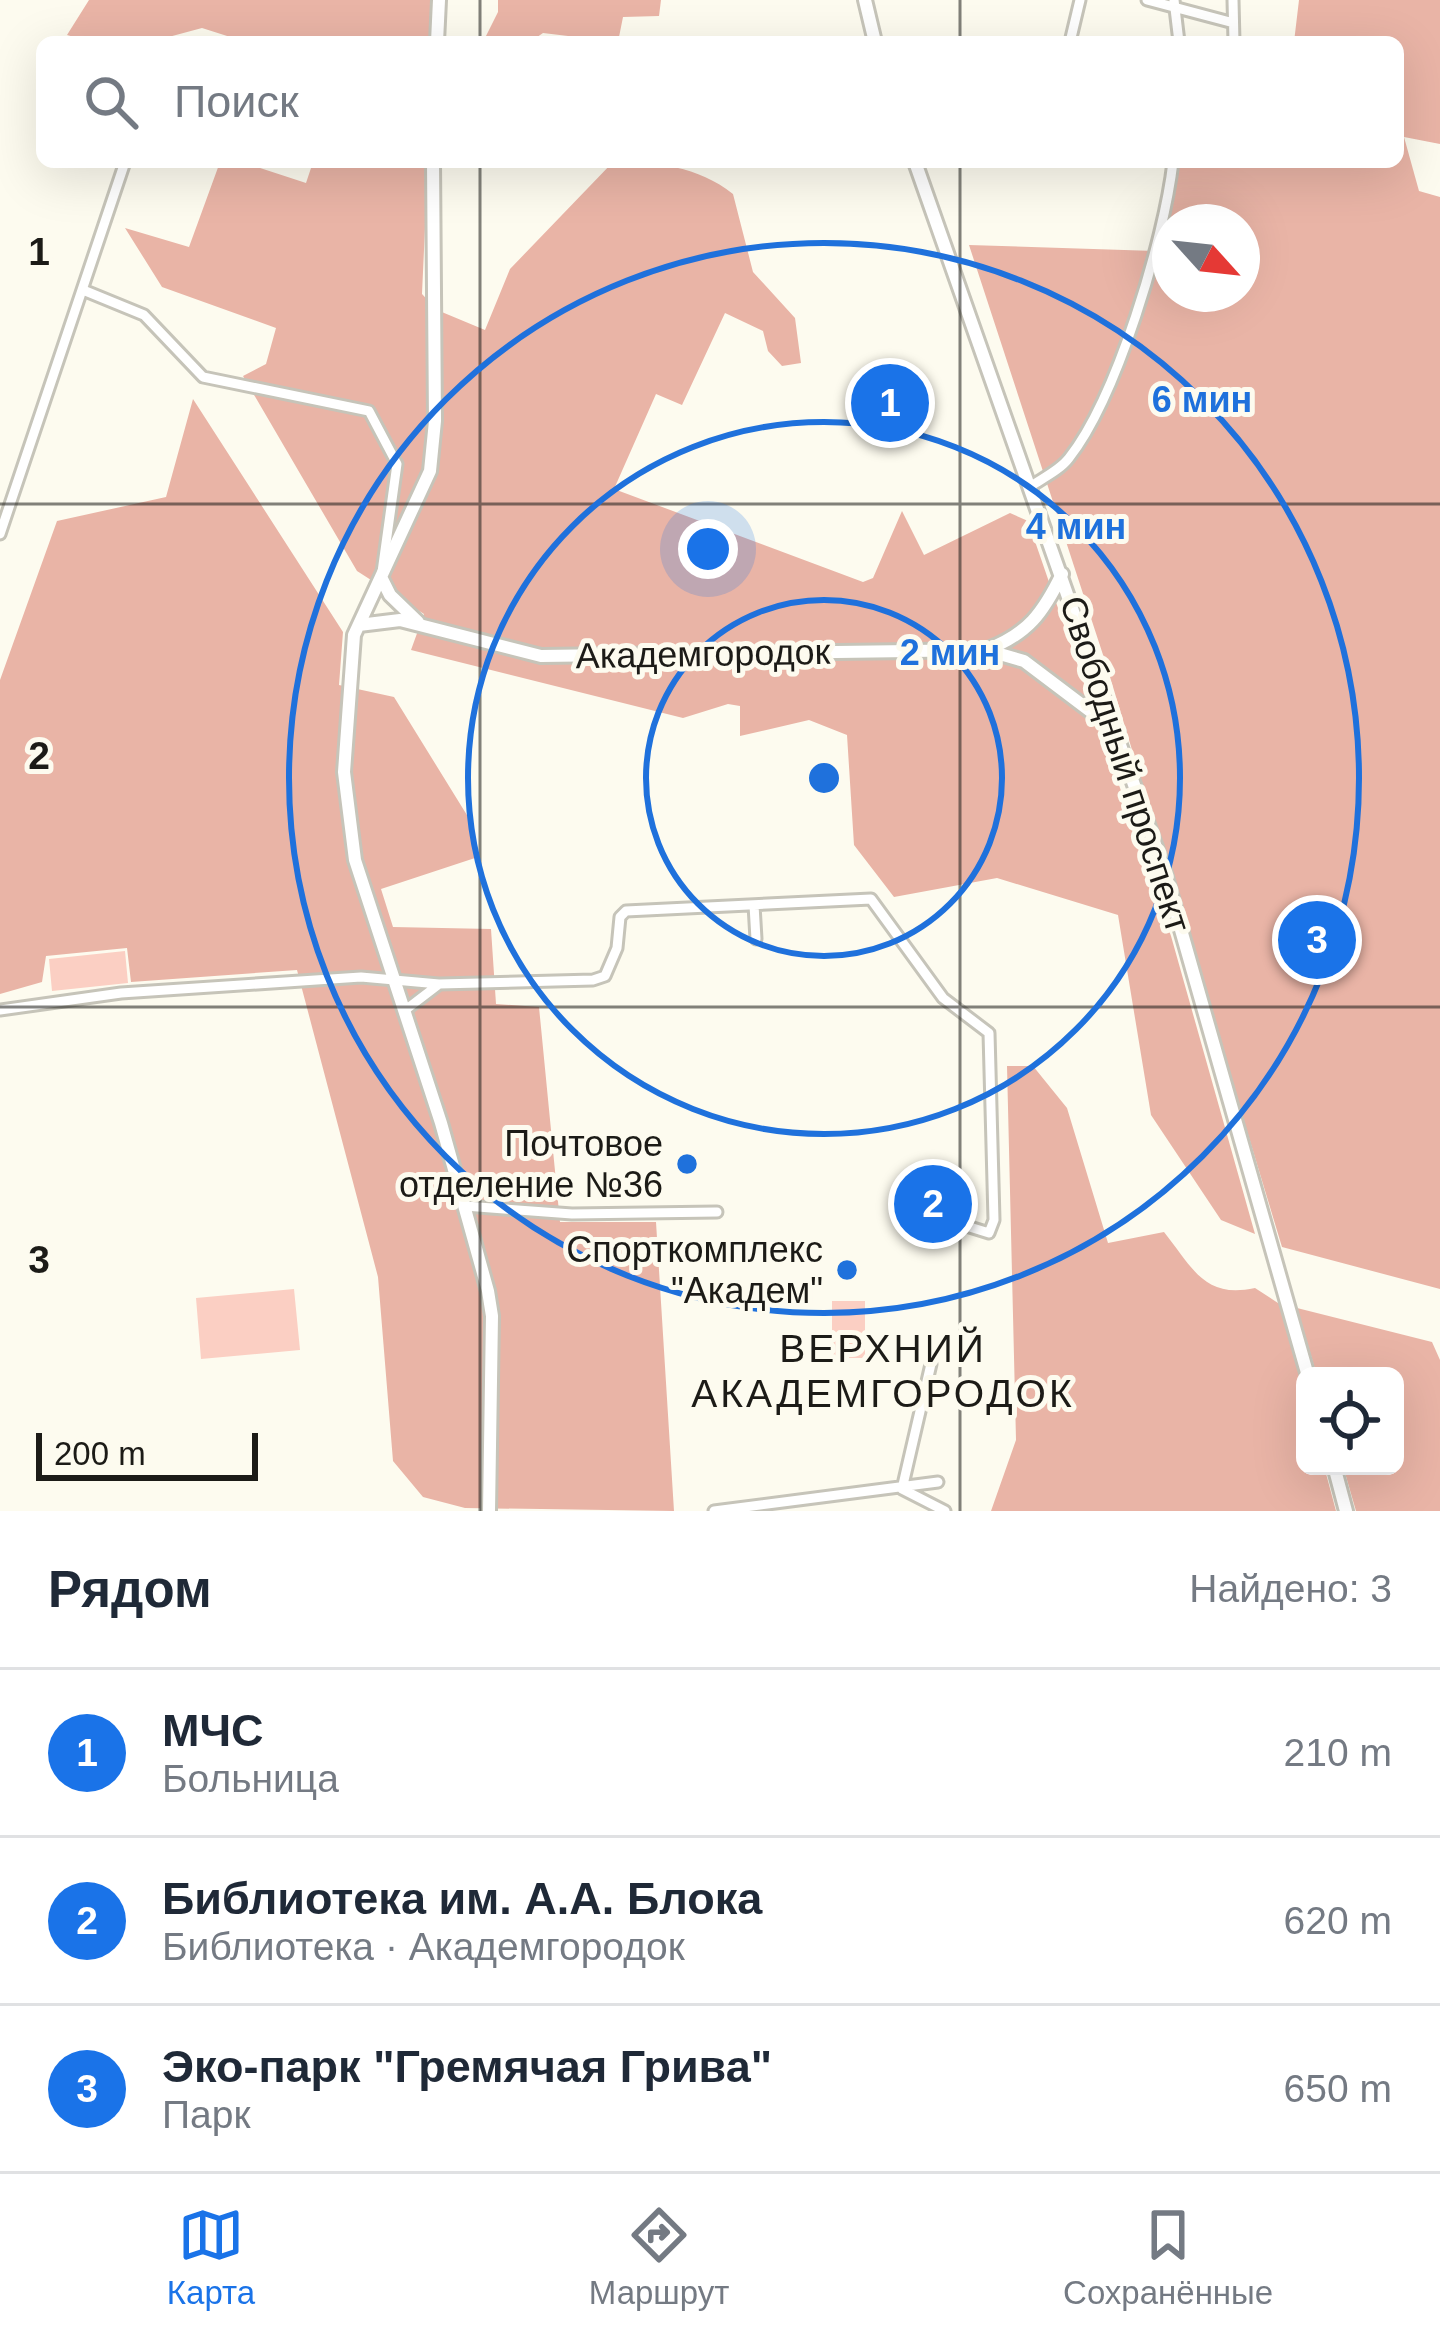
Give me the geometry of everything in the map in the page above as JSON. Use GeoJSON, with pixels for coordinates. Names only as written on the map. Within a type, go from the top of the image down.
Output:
{"type":"FeatureCollection","features":[{"type":"Feature","properties":{"kind":"main road"},"geometry":{"type":"LineString","coordinates":[[437,36],[439,0]]}},
{"type":"Feature","properties":{"kind":"main road"},"geometry":{"type":"LineString","coordinates":[[865,0],[874,36]]}},
{"type":"Feature","properties":{"kind":"main road"},"geometry":{"type":"LineString","coordinates":[[433,168],[434,442],[430,471],[351,650],[344,727],[347,817],[391,976],[465,1206],[493,1316],[489,1511]]}},
{"type":"Feature","properties":{"kind":"main road","name":"Свободный проспект"},"geometry":{"type":"LineString","coordinates":[[917,168],[1119,733],[1223,1068],[1306,1367]]}},
{"type":"Feature","properties":{"kind":"main road"},"geometry":{"type":"LineString","coordinates":[[986,650],[1018,638],[1038,620],[1062,574]]}},
{"type":"Feature","properties":{"kind":"main road"},"geometry":{"type":"LineString","coordinates":[[381,577],[404,610],[424,626]]}},
{"type":"Feature","properties":{"kind":"main road","name":"Академгородок"},"geometry":{"type":"LineString","coordinates":[[359,625],[391,620],[541,656],[986,650]]}},
{"type":"Feature","properties":{"kind":"main road"},"geometry":{"type":"LineString","coordinates":[[986,650],[1024,661],[1119,733]]}},
{"type":"Feature","properties":{"kind":"main road"},"geometry":{"type":"LineString","coordinates":[[1336,1475],[1346,1511]]}},
{"type":"Feature","properties":{"kind":"street"},"geometry":{"type":"LineString","coordinates":[[1071,36],[1080,0]]}},
{"type":"Feature","properties":{"kind":"street"},"geometry":{"type":"LineString","coordinates":[[1147,0],[1230,22]]}},
{"type":"Feature","properties":{"kind":"street"},"geometry":{"type":"LineString","coordinates":[[1233,0],[1233,36]]}},
{"type":"Feature","properties":{"kind":"street"},"geometry":{"type":"LineString","coordinates":[[1173,6],[1178,36]]}},
{"type":"Feature","properties":{"kind":"street"},"geometry":{"type":"LineString","coordinates":[[0,534],[123,168]]}},
{"type":"Feature","properties":{"kind":"street"},"geometry":{"type":"LineString","coordinates":[[1031,486],[1067,461],[1103,398],[1129,329],[1171,168]]}},
{"type":"Feature","properties":{"kind":"street"},"geometry":{"type":"LineString","coordinates":[[82,290],[144,315],[190,369],[207,379],[369,411],[397,464],[381,577]]}},
{"type":"Feature","properties":{"kind":"street"},"geometry":{"type":"LineString","coordinates":[[0,1010],[121,993],[391,976],[439,984],[593,980],[605,976],[617,948],[620,917],[626,911],[871,899],[943,998],[989,1033],[994,1220],[988,1233],[960,1224]]}},
{"type":"Feature","properties":{"kind":"street"},"geometry":{"type":"LineString","coordinates":[[754,905],[756,940]]}},
{"type":"Feature","properties":{"kind":"street"},"geometry":{"type":"LineString","coordinates":[[404,1011],[439,984]]}},
{"type":"Feature","properties":{"kind":"street"},"geometry":{"type":"LineString","coordinates":[[465,1206],[572,1214],[717,1212]]}},
{"type":"Feature","properties":{"kind":"street"},"geometry":{"type":"LineString","coordinates":[[902,1489],[931,1364]]}},
{"type":"Feature","properties":{"kind":"street"},"geometry":{"type":"LineString","coordinates":[[714,1511],[938,1482]]}},
{"type":"Feature","properties":{"kind":"street"},"geometry":{"type":"LineString","coordinates":[[902,1489],[945,1511]]}},
{"type":"Feature","properties":{"kind":"shaded area"},"geometry":{"type":"Polygon","coordinates":[[[89,0],[432,0],[431,36],[227,36],[202,28],[172,36],[67,35],[89,0]]]}},
{"type":"Feature","properties":{"kind":"shaded area"},"geometry":{"type":"Polygon","coordinates":[[[498,0],[661,0],[659,16],[623,17],[619,36],[486,36],[498,12],[498,0]]]}},
{"type":"Feature","properties":{"kind":"shaded area"},"geometry":{"type":"Polygon","coordinates":[[[1299,0],[1440,0],[1440,144],[1404,137],[1404,36],[1295,36],[1299,0]]]}},
{"type":"Feature","properties":{"kind":"shaded area"},"geometry":{"type":"Polygon","coordinates":[[[1404,137],[1419,191],[1440,197],[1440,1289],[1282,1247],[1107,667],[969,245],[1152,251],[1152,312],[1260,312],[1260,204],[1168,204],[1177,168],[1404,168],[1404,137]]]}},
{"type":"Feature","properties":{"kind":"shaded area"},"geometry":{"type":"Polygon","coordinates":[[[218,168],[260,168],[306,183],[311,168],[428,168],[422,294],[437,310],[485,330],[510,269],[607,168],[676,168],[706,177],[733,194],[753,272],[795,318],[801,363],[782,366],[768,351],[763,331],[725,313],[682,405],[656,394],[614,489],[863,582],[873,578],[902,511],[924,555],[1010,513],[1028,521],[1171,936],[1255,1234],[1221,1220],[1151,1115],[1118,915],[997,878],[894,897],[854,845],[847,735],[809,720],[740,736],[740,706],[728,704],[683,718],[411,650],[424,614],[357,571],[243,376],[266,364],[276,328],[162,287],[125,228],[189,247],[218,168]]]}},
{"type":"Feature","properties":{"kind":"shaded area"},"geometry":{"type":"Polygon","coordinates":[[[193,399],[343,632],[339,685],[394,697],[470,820],[478,857],[381,889],[393,927],[491,929],[496,1004],[539,1007],[560,1222],[656,1222],[674,1511],[465,1508],[423,1497],[393,1461],[378,1277],[297,970],[131,982],[127,948],[46,956],[42,982],[0,994],[0,680],[57,521],[166,497],[193,399]]]}},
{"type":"Feature","properties":{"kind":"shaded area"},"geometry":{"type":"Polygon","coordinates":[[[125,951],[128,983],[52,991],[49,959],[125,951]]]}},
{"type":"Feature","properties":{"kind":"shaded area"},"geometry":{"type":"Polygon","coordinates":[[[1007,1066],[1033,1066],[1067,1108],[1108,1243],[1164,1232],[1211,1285],[1255,1288],[1281,1305],[1297,1367],[1296,1475],[1326,1475],[1336,1511],[991,1511],[1016,1440],[1007,1066]]]}},
{"type":"Feature","properties":{"kind":"shaded area"},"geometry":{"type":"Polygon","coordinates":[[[294,1289],[300,1350],[201,1359],[196,1298],[294,1289]]]}},
{"type":"Feature","properties":{"kind":"shaded area"},"geometry":{"type":"Polygon","coordinates":[[[832,1301],[865,1301],[865,1358],[832,1358],[832,1301]]]}},
{"type":"Feature","properties":{"kind":"shaded area"},"geometry":{"type":"Polygon","coordinates":[[[1297,1308],[1432,1342],[1440,1360],[1440,1511],[1356,1511],[1346,1475],[1404,1475],[1404,1367],[1314,1367],[1297,1308]]]}},
{"type":"Feature","properties":{"kind":"place","name":"МЧС"},"geometry":{"type":"Point","coordinates":[890,403]}},
{"type":"Feature","properties":{"kind":"place","name":"Эко-парк \"Гремячая Грива\""},"geometry":{"type":"Point","coordinates":[1317,940]}},
{"type":"Feature","properties":{"kind":"place","name":"Почтовое отделение №36"},"geometry":{"type":"Point","coordinates":[687,1164]}},
{"type":"Feature","properties":{"kind":"place","name":"Библиотека им. А.А. Блока"},"geometry":{"type":"Point","coordinates":[933,1204]}},
{"type":"Feature","properties":{"kind":"place","name":"Спорткомплекс \"Академ\""},"geometry":{"type":"Point","coordinates":[847,1270]}},
{"type":"Feature","properties":{"kind":"district","name":"ВЕРХНИЙ АКАДЕМГОРОДОК"},"geometry":{"type":"Point","coordinates":[883,1370]}}]}
